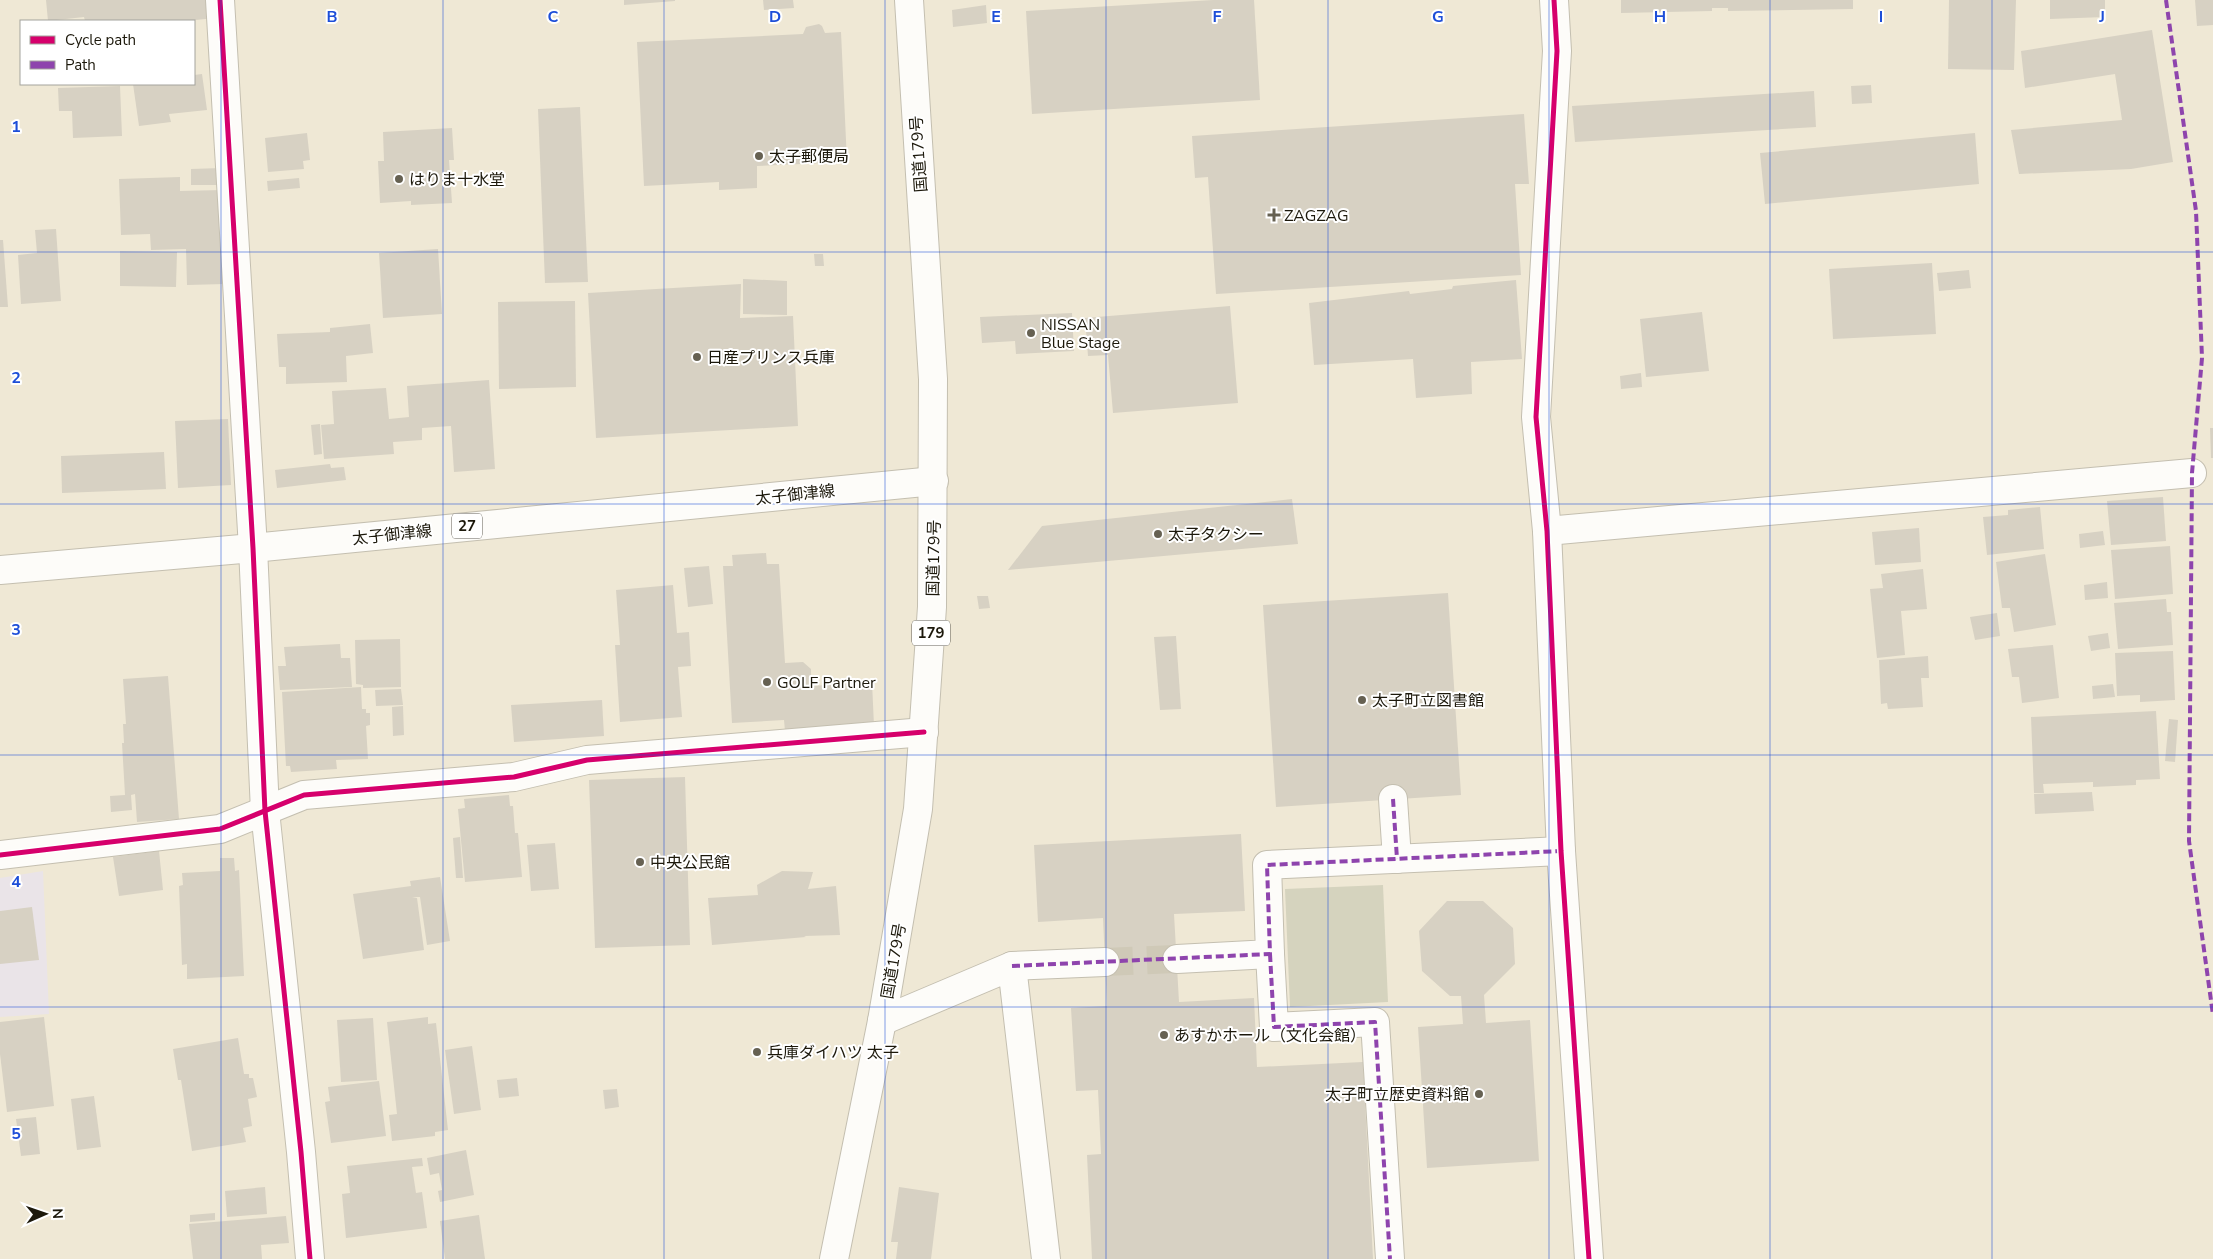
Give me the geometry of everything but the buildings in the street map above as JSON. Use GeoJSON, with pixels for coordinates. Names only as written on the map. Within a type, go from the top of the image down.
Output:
{"type":"FeatureCollection","features":[{"type":"Feature","properties":{"kind":"main road"},"geometry":{"type":"LineString","coordinates":[[220,0],[252,548],[265,811],[301,1152],[310,1259]]}},
{"type":"Feature","properties":{"kind":"main road","name":"国道179号"},"geometry":{"type":"LineString","coordinates":[[834,1259],[882,1021],[918,809],[932,607],[933,379],[908,0]]}},
{"type":"Feature","properties":{"kind":"main road"},"geometry":{"type":"LineString","coordinates":[[1554,0],[1557,50],[1536,417],[1548,531],[1561,851],[1589,1259]]}},
{"type":"Feature","properties":{"kind":"main road"},"geometry":{"type":"LineString","coordinates":[[1548,531],[2192,473]]}},
{"type":"Feature","properties":{"kind":"main road","name":"太子御津線"},"geometry":{"type":"LineString","coordinates":[[0,570],[252,548],[934,481]]}},
{"type":"Feature","properties":{"kind":"main road"},"geometry":{"type":"LineString","coordinates":[[0,855],[220,829],[304,795],[514,777],[587,760],[924,732]]}},
{"type":"Feature","properties":{"kind":"main road"},"geometry":{"type":"LineString","coordinates":[[1393,799],[1397,859]]}},
{"type":"Feature","properties":{"kind":"main road"},"geometry":{"type":"LineString","coordinates":[[1390,1259],[1375,1022],[1274,1027],[1267,865],[1561,851]]}},
{"type":"Feature","properties":{"kind":"main road"},"geometry":{"type":"LineString","coordinates":[[1177,958],[1270,954]]}},
{"type":"Feature","properties":{"kind":"main road"},"geometry":{"type":"LineString","coordinates":[[882,1021],[1012,966],[1105,962]]}},
{"type":"Feature","properties":{"kind":"main road"},"geometry":{"type":"LineString","coordinates":[[1012,966],[1046,1259]]}},
{"type":"Feature","properties":{"kind":"shaded area"},"geometry":{"type":"Polygon","coordinates":[[[43,871],[49,1014],[0,1017],[0,878],[43,871]]]}},
{"type":"Feature","properties":{"kind":"shaded area"},"geometry":{"type":"Polygon","coordinates":[[[1383,885],[1388,1002],[1290,1007],[1285,889],[1383,885]]]}},
{"type":"Feature","properties":{"kind":"tunnel"},"geometry":{"type":"LineString","coordinates":[[1105,962],[1177,959]]}},
{"type":"Feature","properties":{"kind":"marked path"},"geometry":{"type":"LineString","coordinates":[[2166,0],[2196,211],[2202,358],[2192,473],[2189,841],[2213,1015]]}},
{"type":"Feature","properties":{"kind":"marked path"},"geometry":{"type":"LineString","coordinates":[[1393,799],[1397,859]]}},
{"type":"Feature","properties":{"kind":"marked path"},"geometry":{"type":"LineString","coordinates":[[1012,966],[1270,954],[1267,865],[1561,851]]}},
{"type":"Feature","properties":{"kind":"marked path"},"geometry":{"type":"LineString","coordinates":[[1270,954],[1274,1027],[1375,1022],[1390,1259]]}},
{"type":"Feature","properties":{"kind":"cycle path"},"geometry":{"type":"LineString","coordinates":[[220,0],[253,548],[265,811],[301,1152],[310,1259]]}},
{"type":"Feature","properties":{"kind":"cycle path"},"geometry":{"type":"LineString","coordinates":[[1554,0],[1557,51],[1536,417],[1547,531],[1561,851],[1589,1259]]}},
{"type":"Feature","properties":{"kind":"cycle path"},"geometry":{"type":"LineString","coordinates":[[0,855],[220,829],[304,795],[514,777],[587,760],[924,732]]}},
{"type":"Feature","properties":{"kind":"place","name":"太子郵便局"},"geometry":{"type":"Point","coordinates":[759,156]}},
{"type":"Feature","properties":{"kind":"place","name":"はりま十水堂"},"geometry":{"type":"Point","coordinates":[399,179]}},
{"type":"Feature","properties":{"kind":"place","name":"ZAGZAG"},"geometry":{"type":"Point","coordinates":[1274,215]}},
{"type":"Feature","properties":{"kind":"place","name":"NISSAN Blue Stage"},"geometry":{"type":"Point","coordinates":[1031,333]}},
{"type":"Feature","properties":{"kind":"place","name":"日産プリンス兵庫"},"geometry":{"type":"Point","coordinates":[697,357]}},
{"type":"Feature","properties":{"kind":"place","name":"太子タクシー"},"geometry":{"type":"Point","coordinates":[1158,534]}},
{"type":"Feature","properties":{"kind":"place","name":"GOLF Partner"},"geometry":{"type":"Point","coordinates":[767,682]}},
{"type":"Feature","properties":{"kind":"place","name":"太子町立図書館"},"geometry":{"type":"Point","coordinates":[1362,700]}},
{"type":"Feature","properties":{"kind":"place","name":"中央公民館"},"geometry":{"type":"Point","coordinates":[640,862]}},
{"type":"Feature","properties":{"kind":"place","name":"あすかホール（文化会館）"},"geometry":{"type":"Point","coordinates":[1164,1035]}},
{"type":"Feature","properties":{"kind":"place","name":"兵庫ダイハツ 太子"},"geometry":{"type":"Point","coordinates":[757,1052]}},
{"type":"Feature","properties":{"kind":"place","name":"太子町立歴史資料館"},"geometry":{"type":"Point","coordinates":[1479,1094]}}]}
